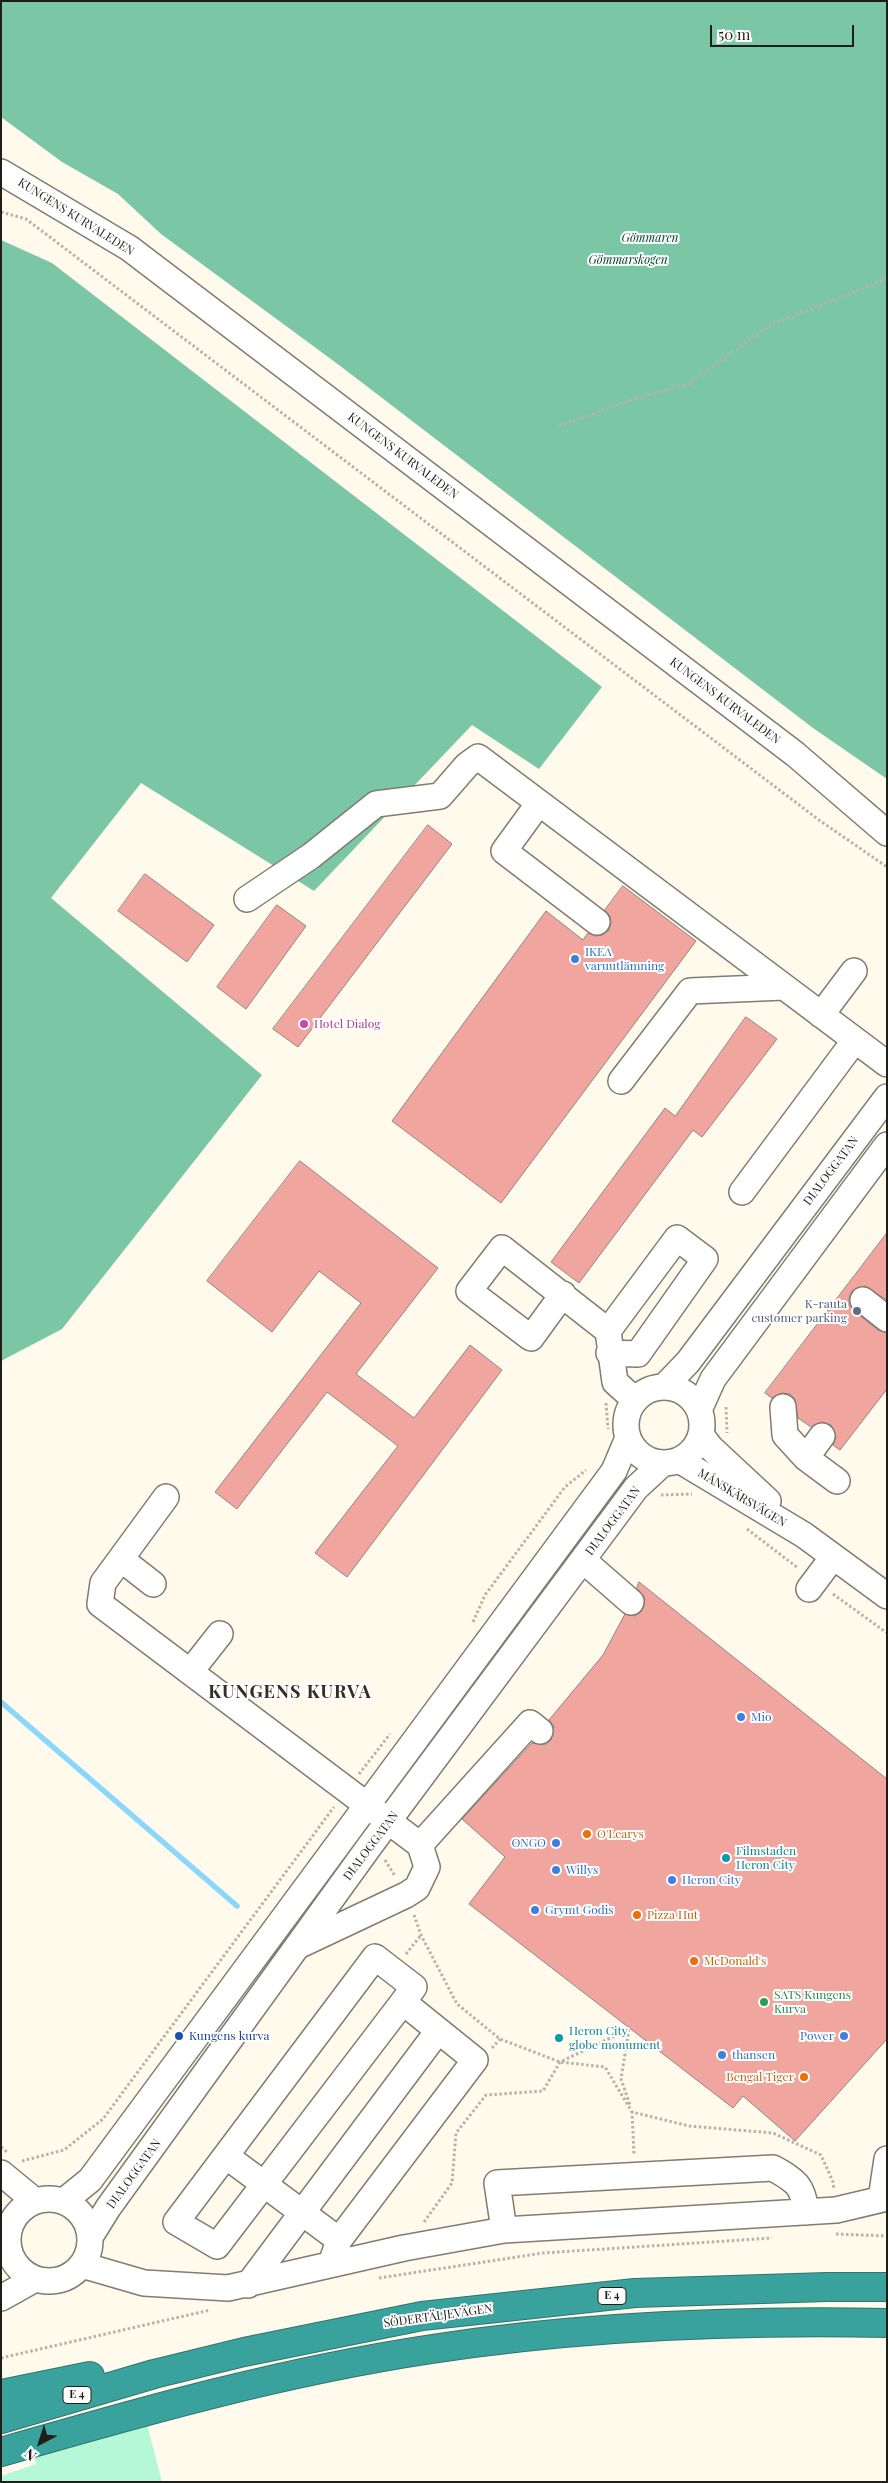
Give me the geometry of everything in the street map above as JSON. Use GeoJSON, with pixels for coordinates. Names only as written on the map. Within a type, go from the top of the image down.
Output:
{"type":"FeatureCollection","features":[{"type":"Feature","properties":{"kind":"highway","name":"SÖDERTÄLJEVÄGEN"},"geometry":{"type":"LineString","coordinates":[[1,2419],[154,2374],[244,2352],[422,2316],[635,2293],[887,2287]]}},
{"type":"Feature","properties":{"kind":"highway"},"geometry":{"type":"LineString","coordinates":[[1,2452],[206,2394],[314,2370],[432,2349],[561,2333],[671,2325],[780,2321],[887,2323]]}},
{"type":"Feature","properties":{"kind":"highway"},"geometry":{"type":"LineString","coordinates":[[1,2394],[84,2376],[154,2374]]}},
{"type":"Feature","properties":{"kind":"street","name":"KUNGENS KURVALEDEN"},"geometry":{"type":"LineString","coordinates":[[1,172],[129,248],[795,754],[887,833]]}},
{"type":"Feature","properties":{"kind":"street","name":"KUNGENS KURVALEDEN"},"geometry":{"type":"LineString","coordinates":[[795,754],[858,790],[887,810]]}},
{"type":"Feature","properties":{"kind":"street"},"geometry":{"type":"LineString","coordinates":[[247,899],[311,856],[376,804],[440,796],[467,765],[478,757],[887,1064]]}},
{"type":"Feature","properties":{"kind":"street"},"geometry":{"type":"LineString","coordinates":[[539,803],[504,851],[596,922]]}},
{"type":"Feature","properties":{"kind":"street"},"geometry":{"type":"LineString","coordinates":[[821,1015],[854,971]]}},
{"type":"Feature","properties":{"kind":"street"},"geometry":{"type":"LineString","coordinates":[[621,1081],[690,991],[784,987]]}},
{"type":"Feature","properties":{"kind":"street"},"geometry":{"type":"LineString","coordinates":[[742,1192],[855,1040]]}},
{"type":"Feature","properties":{"kind":"street","name":"DIALOGGATAN"},"geometry":{"type":"LineString","coordinates":[[664,1386],[692,1356],[887,1097]]}},
{"type":"Feature","properties":{"kind":"street"},"geometry":{"type":"LineString","coordinates":[[700,1410],[712,1379],[887,1145]]}},
{"type":"Feature","properties":{"kind":"street"},"geometry":{"type":"LineString","coordinates":[[563,1294],[608,1342],[615,1382],[635,1400]]}},
{"type":"Feature","properties":{"kind":"street"},"geometry":{"type":"LineString","coordinates":[[863,1300],[887,1318]]}},
{"type":"Feature","properties":{"kind":"street"},"geometry":{"type":"LineString","coordinates":[[664,1386],[679,1390],[691,1398],[700,1410],[702,1422],[701,1435],[693,1450],[671,1462],[645,1458],[632,1446],[628,1438],[626,1425],[628,1411],[635,1400],[648,1390],[664,1386]]}},
{"type":"Feature","properties":{"kind":"street"},"geometry":{"type":"LineString","coordinates":[[783,1407],[785,1435],[806,1458],[837,1481]]}},
{"type":"Feature","properties":{"kind":"street","name":"MÅNSKÄRSVÄGEN"},"geometry":{"type":"LineString","coordinates":[[701,1435],[711,1448],[804,1535],[887,1596]]}},
{"type":"Feature","properties":{"kind":"street"},"geometry":{"type":"LineString","coordinates":[[806,1458],[822,1436]]}},
{"type":"Feature","properties":{"kind":"street"},"geometry":{"type":"LineString","coordinates":[[64,2201],[90,2180],[368,1804],[614,1471],[628,1438]]}},
{"type":"Feature","properties":{"kind":"street","name":"DIALOGGATAN"},"geometry":{"type":"LineString","coordinates":[[90,2237],[108,2208],[369,1847],[584,1561],[636,1488],[671,1462]]}},
{"type":"Feature","properties":{"kind":"street","name":"MÅNSKÄRSVÄGEN"},"geometry":{"type":"LineString","coordinates":[[671,1462],[804,1535]]}},
{"type":"Feature","properties":{"kind":"street"},"geometry":{"type":"LineString","coordinates":[[166,1497],[103,1583],[100,1604],[390,1820],[420,1845],[427,1867],[417,1888],[406,1895],[298,1946]]}},
{"type":"Feature","properties":{"kind":"street"},"geometry":{"type":"LineString","coordinates":[[812,1585],[833,1557]]}},
{"type":"Feature","properties":{"kind":"street"},"geometry":{"type":"LineString","coordinates":[[121,1559],[153,1584]]}},
{"type":"Feature","properties":{"kind":"street"},"geometry":{"type":"LineString","coordinates":[[584,1561],[631,1602]]}},
{"type":"Feature","properties":{"kind":"street"},"geometry":{"type":"LineString","coordinates":[[190,1672],[220,1634]]}},
{"type":"Feature","properties":{"kind":"street"},"geometry":{"type":"LineString","coordinates":[[420,1845],[530,1723],[540,1731]]}},
{"type":"Feature","properties":{"kind":"street"},"geometry":{"type":"LineString","coordinates":[[375,1957],[414,1987],[403,2002],[217,2246],[176,2222],[375,1957]]}},
{"type":"Feature","properties":{"kind":"street"},"geometry":{"type":"LineString","coordinates":[[330,2264],[339,2240],[475,2060],[403,2002]]}},
{"type":"Feature","properties":{"kind":"street"},"geometry":{"type":"LineString","coordinates":[[248,2285],[438,2031]]}},
{"type":"Feature","properties":{"kind":"street"},"geometry":{"type":"LineString","coordinates":[[226,2156],[339,2240]]}},
{"type":"Feature","properties":{"kind":"street"},"geometry":{"type":"LineString","coordinates":[[82,2265],[144,2283],[228,2288],[248,2285],[330,2264],[404,2248],[504,2230],[836,2210],[884,2198],[887,2158]]}},
{"type":"Feature","properties":{"kind":"street"},"geometry":{"type":"LineString","coordinates":[[504,2230],[497,2183],[773,2168],[794,2179],[804,2195],[806,2212]]}},
{"type":"Feature","properties":{"kind":"street"},"geometry":{"type":"LineString","coordinates":[[4,2176],[35,2200]]}},
{"type":"Feature","properties":{"kind":"street"},"geometry":{"type":"LineString","coordinates":[[48,2198],[64,2201],[77,2209],[86,2222],[90,2237],[89,2252],[82,2265],[69,2276],[52,2281],[35,2279],[6,2261],[8,2240],[6,2216],[35,2200],[48,2198]]}},
{"type":"Feature","properties":{"kind":"street"},"geometry":{"type":"LineString","coordinates":[[1,2298],[35,2279]]}},
{"type":"Feature","properties":{"kind":"path"},"geometry":{"type":"LineString","coordinates":[[1,212],[26,219],[811,814],[887,867]]}},
{"type":"Feature","properties":{"kind":"path"},"geometry":{"type":"LineString","coordinates":[[559,426],[634,400],[688,384],[770,325],[887,279]]}},
{"type":"Feature","properties":{"kind":"path"},"geometry":{"type":"LineString","coordinates":[[471,1626],[485,1594],[559,1494],[592,1465]]}},
{"type":"Feature","properties":{"kind":"path"},"geometry":{"type":"LineString","coordinates":[[741,1524],[812,1585],[887,1634]]}},
{"type":"Feature","properties":{"kind":"path"},"geometry":{"type":"LineString","coordinates":[[4,2176],[18,2162],[64,2150],[103,2119],[326,1817],[395,1727]]}},
{"type":"Feature","properties":{"kind":"path"},"geometry":{"type":"LineString","coordinates":[[326,1817],[346,1832]]}},
{"type":"Feature","properties":{"kind":"path"},"geometry":{"type":"LineString","coordinates":[[369,1847],[387,1861],[406,1895],[421,1935],[457,2004],[500,2039],[560,2062],[604,2067],[632,2112],[688,2126],[773,2132],[820,2155],[833,2182]]}},
{"type":"Feature","properties":{"kind":"path"},"geometry":{"type":"LineString","coordinates":[[404,2248],[452,2183],[456,2133],[486,2095],[543,2091],[560,2062],[629,2029],[621,2079],[632,2112],[635,2176]]}},
{"type":"Feature","properties":{"kind":"path"},"geometry":{"type":"LineString","coordinates":[[828,2234],[887,2236]]}},
{"type":"Feature","properties":{"kind":"path"},"geometry":{"type":"LineString","coordinates":[[378,2278],[543,2253],[779,2238]]}},
{"type":"Feature","properties":{"kind":"path"},"geometry":{"type":"LineString","coordinates":[[1,2358],[214,2309]]}},
{"type":"Feature","properties":{"kind":"green space","name":"Gömmarskogen"},"geometry":{"type":"Polygon","coordinates":[[[1,1],[887,1],[887,779],[813,728],[339,365],[161,234],[118,194],[62,162],[1,117],[1,1]]]}},
{"type":"Feature","properties":{"kind":"green space"},"geometry":{"type":"Polygon","coordinates":[[[1,240],[52,263],[602,687],[539,769],[472,725],[314,891],[141,783],[51,898],[262,1075],[62,1329],[1,1361],[1,240]]]}},
{"type":"Feature","properties":{"kind":"green space"},"geometry":{"type":"Polygon","coordinates":[[[146,2420],[162,2482],[1,2482],[1,2476],[36,2464],[33,2452],[146,2420]]]}},
{"type":"Feature","properties":{"kind":"building"},"geometry":{"type":"Polygon","coordinates":[[[428,825],[452,844],[298,1047],[273,1029],[428,825]]]}},
{"type":"Feature","properties":{"kind":"building"},"geometry":{"type":"Polygon","coordinates":[[[145,874],[214,925],[187,962],[118,911],[145,874]]]}},
{"type":"Feature","properties":{"kind":"building"},"geometry":{"type":"Polygon","coordinates":[[[623,886],[696,941],[501,1203],[392,1121],[546,911],[583,940],[588,933],[595,936],[602,935],[609,930],[611,923],[610,916],[605,910],[623,886]]]}},
{"type":"Feature","properties":{"kind":"building"},"geometry":{"type":"Polygon","coordinates":[[[277,905],[306,926],[246,1009],[217,987],[277,905]]]}},
{"type":"Feature","properties":{"kind":"building"},"geometry":{"type":"Polygon","coordinates":[[[746,1017],[777,1039],[702,1137],[693,1130],[579,1283],[551,1262],[665,1108],[675,1116],[746,1017]]]}},
{"type":"Feature","properties":{"kind":"building"},"geometry":{"type":"Polygon","coordinates":[[[300,1161],[438,1268],[356,1374],[414,1418],[470,1345],[502,1370],[347,1577],[315,1553],[398,1446],[327,1392],[237,1509],[215,1492],[361,1303],[319,1271],[272,1332],[207,1281],[300,1161]]]}},
{"type":"Feature","properties":{"kind":"building","name":"K-rauta customer parking"},"geometry":{"type":"Polygon","coordinates":[[[887,1233],[887,1300],[865,1286],[852,1291],[849,1298],[850,1306],[854,1311],[878,1330],[887,1333],[887,1389],[840,1450],[833,1445],[836,1437],[831,1425],[823,1422],[811,1427],[798,1418],[795,1399],[790,1394],[782,1393],[772,1398],[765,1393],[887,1233]]]}},
{"type":"Feature","properties":{"kind":"building","name":"Heron City"},"geometry":{"type":"Polygon","coordinates":[[[639,1582],[887,1779],[887,2039],[795,2141],[743,2096],[733,2108],[469,1904],[505,1857],[462,1819],[532,1743],[545,1745],[551,1740],[554,1726],[549,1720],[603,1655],[625,1614],[635,1616],[642,1611],[645,1598],[637,1588],[639,1582]]]}},
{"type":"Feature","properties":{"kind":"waterway"},"geometry":{"type":"LineString","coordinates":[[1,1702],[237,1906]]}},
{"type":"Feature","properties":{"kind":"place","name":"IKEA varuutlämning"},"geometry":{"type":"Point","coordinates":[575,959]}},
{"type":"Feature","properties":{"kind":"place","name":"Hotel Dialog"},"geometry":{"type":"Point","coordinates":[304,1024]}},
{"type":"Feature","properties":{"kind":"place","name":"K-rauta customer parking"},"geometry":{"type":"Point","coordinates":[857,1311]}},
{"type":"Feature","properties":{"kind":"place","name":"Mio"},"geometry":{"type":"Point","coordinates":[741,1717]}},
{"type":"Feature","properties":{"kind":"place","name":"O'Learys"},"geometry":{"type":"Point","coordinates":[587,1834]}},
{"type":"Feature","properties":{"kind":"place","name":"ONGO"},"geometry":{"type":"Point","coordinates":[556,1843]}},
{"type":"Feature","properties":{"kind":"place","name":"Filmstaden Heron City"},"geometry":{"type":"Point","coordinates":[726,1858]}},
{"type":"Feature","properties":{"kind":"place","name":"Willys"},"geometry":{"type":"Point","coordinates":[556,1870]}},
{"type":"Feature","properties":{"kind":"place","name":"Heron City"},"geometry":{"type":"Point","coordinates":[672,1880]}},
{"type":"Feature","properties":{"kind":"place","name":"Grymt Godis"},"geometry":{"type":"Point","coordinates":[535,1910]}},
{"type":"Feature","properties":{"kind":"place","name":"Pizza Hut"},"geometry":{"type":"Point","coordinates":[637,1915]}},
{"type":"Feature","properties":{"kind":"place","name":"McDonald's"},"geometry":{"type":"Point","coordinates":[694,1961]}},
{"type":"Feature","properties":{"kind":"place","name":"SATS Kungens Kurva"},"geometry":{"type":"Point","coordinates":[764,2002]}},
{"type":"Feature","properties":{"kind":"place","name":"Kungens kurva"},"geometry":{"type":"Point","coordinates":[179,2036]}},
{"type":"Feature","properties":{"kind":"place","name":"Power"},"geometry":{"type":"Point","coordinates":[844,2036]}},
{"type":"Feature","properties":{"kind":"place","name":"Heron City globe monument"},"geometry":{"type":"Point","coordinates":[559,2038]}},
{"type":"Feature","properties":{"kind":"place","name":"thansen"},"geometry":{"type":"Point","coordinates":[722,2055]}},
{"type":"Feature","properties":{"kind":"place","name":"Bengal Tiger"},"geometry":{"type":"Point","coordinates":[804,2077]}},
{"type":"Feature","properties":{"kind":"district","name":"KUNGENS KURVA"},"geometry":{"type":"Point","coordinates":[290,1692]}},
{"type":"Feature","properties":{"kind":"park label","name":"Gömmaren"},"geometry":{"type":"Point","coordinates":[650,238]}}]}
